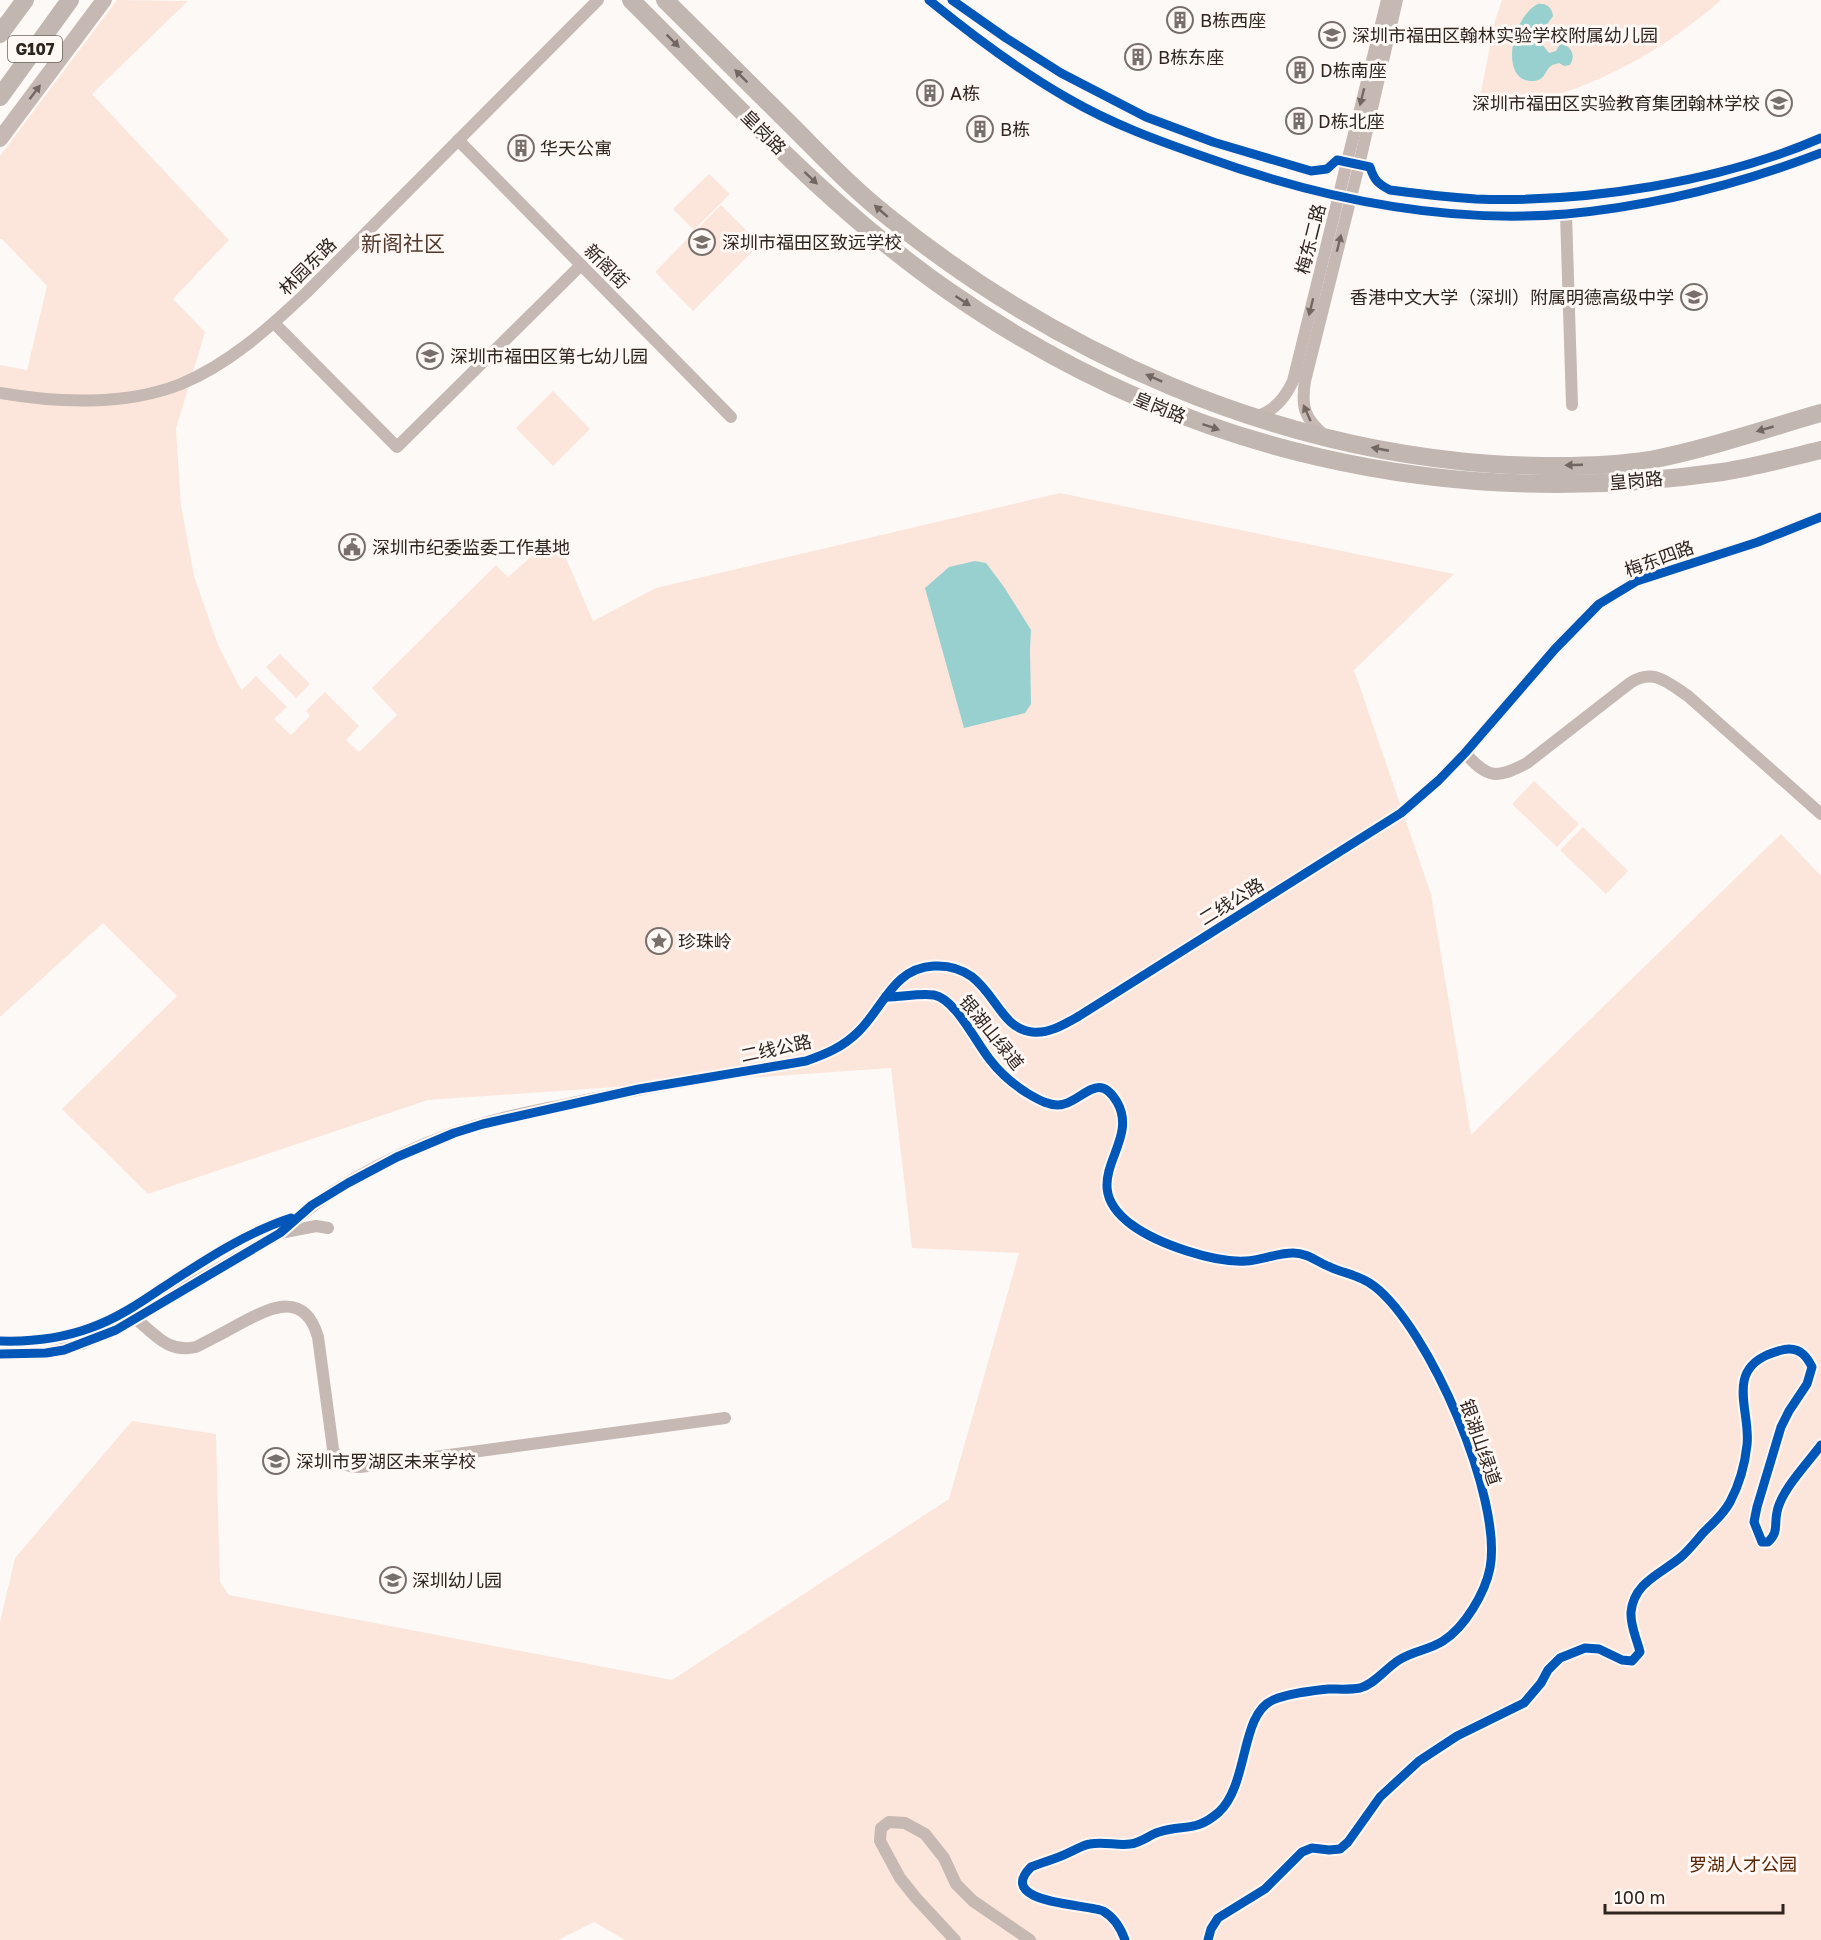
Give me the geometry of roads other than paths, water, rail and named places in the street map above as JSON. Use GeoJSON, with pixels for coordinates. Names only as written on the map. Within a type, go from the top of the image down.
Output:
{"type":"FeatureCollection","features":[{"type":"Feature","properties":{"kind":"highway","name":"G107"},"geometry":{"type":"LineString","coordinates":[[0,34],[25,0]]}},
{"type":"Feature","properties":{"kind":"highway","name":"G107"},"geometry":{"type":"LineString","coordinates":[[0,97],[70,0]]}},
{"type":"Feature","properties":{"kind":"highway","name":"皇岗路"},"geometry":{"type":"LineString","coordinates":[[631,0],[809,177],[852,216],[949,292],[1009,331],[1082,372],[1162,409],[1238,436],[1300,453],[1386,471],[1461,481],[1547,484],[1657,479],[1723,472],[1821,450]]}},
{"type":"Feature","properties":{"kind":"highway","name":"皇岗路"},"geometry":{"type":"LineString","coordinates":[[664,0],[835,169],[885,214],[941,257],[990,291],[1097,352],[1203,399],[1251,417],[1328,438],[1446,460],[1514,465],[1608,464],[1649,460],[1821,413]]}},
{"type":"Feature","properties":{"kind":"main road"},"geometry":{"type":"LineString","coordinates":[[0,18],[18,0]]}},
{"type":"Feature","properties":{"kind":"main road"},"geometry":{"type":"LineString","coordinates":[[0,139],[104,0]]}},
{"type":"Feature","properties":{"kind":"street","name":"林园东路"},"geometry":{"type":"LineString","coordinates":[[0,393],[70,400],[112,398],[154,392],[181,384],[241,349],[274,323],[598,0]]}},
{"type":"Feature","properties":{"kind":"street"},"geometry":{"type":"LineString","coordinates":[[929,0],[989,46],[1071,100],[1126,126],[1216,161],[1278,181],[1338,196],[1445,213],[1566,214],[1680,195],[1734,183],[1776,171],[1821,153]]}},
{"type":"Feature","properties":{"kind":"street","name":"梅东二路"},"geometry":{"type":"LineString","coordinates":[[1251,417],[1262,415],[1278,405],[1289,391],[1293,381],[1387,0]]}},
{"type":"Feature","properties":{"kind":"street","name":"梅东二路"},"geometry":{"type":"LineString","coordinates":[[1328,438],[1306,414],[1303,395],[1397,0]]}},
{"type":"Feature","properties":{"kind":"street","name":"新阁街"},"geometry":{"type":"LineString","coordinates":[[458,140],[731,417]]}},
{"type":"Feature","properties":{"kind":"street"},"geometry":{"type":"LineString","coordinates":[[1566,214],[1572,405]]}},
{"type":"Feature","properties":{"kind":"street"},"geometry":{"type":"LineString","coordinates":[[274,323],[397,447],[581,265]]}},
{"type":"Feature","properties":{"kind":"street","name":"梅东四路"},"geometry":{"type":"LineString","coordinates":[[1465,753],[1556,648],[1599,604],[1637,581],[1758,542],[1821,518]]}},
{"type":"Feature","properties":{"kind":"street"},"geometry":{"type":"LineString","coordinates":[[1465,753],[1476,765],[1490,774],[1500,775],[1512,772],[1527,763],[1630,683],[1641,676],[1651,676],[1664,680],[1688,696],[1821,814]]}},
{"type":"Feature","properties":{"kind":"street","name":"二线公路"},"geometry":{"type":"LineString","coordinates":[[280,1233],[297,1216],[367,1172],[397,1156],[454,1133],[494,1121],[628,1092],[807,1061],[829,1053],[844,1044],[863,1027],[907,972],[922,967],[946,965],[965,970],[979,980],[1004,1013],[1024,1030],[1033,1032],[1059,1027],[1401,813],[1439,780],[1465,753]]}},
{"type":"Feature","properties":{"kind":"street"},"geometry":{"type":"LineString","coordinates":[[0,1354],[46,1353],[64,1350],[99,1338],[136,1319],[174,1294],[280,1233],[316,1226],[328,1228]]}},
{"type":"Feature","properties":{"kind":"street"},"geometry":{"type":"LineString","coordinates":[[136,1319],[170,1346],[187,1349],[196,1347],[268,1309],[285,1305],[302,1311],[313,1322],[318,1337],[333,1449],[340,1463],[349,1467],[725,1418]]}},
{"type":"Feature","properties":{"kind":"street"},"geometry":{"type":"LineString","coordinates":[[955,1940],[900,1878],[880,1840],[880,1828],[889,1822],[905,1823],[925,1834],[944,1858],[956,1884],[973,1901],[1029,1940]]}},
{"type":"Feature","properties":{"kind":"water"},"geometry":{"type":"Polygon","coordinates":[[[1538,4],[1548,7],[1553,16],[1540,34],[1541,43],[1549,53],[1556,51],[1560,44],[1564,44],[1573,56],[1570,65],[1564,66],[1559,63],[1553,65],[1542,77],[1534,81],[1523,79],[1516,72],[1512,49],[1521,22],[1528,11],[1538,4]]]}},
{"type":"Feature","properties":{"kind":"water"},"geometry":{"type":"Polygon","coordinates":[[[975,561],[986,563],[1031,630],[1031,704],[1025,713],[964,728],[925,588],[949,567],[975,561]]]}},
{"type":"Feature","properties":{"kind":"place","name":"B栋西座"},"geometry":{"type":"Point","coordinates":[1180,20]}},
{"type":"Feature","properties":{"kind":"place","name":"深圳市福田区翰林实验学校附属幼儿园"},"geometry":{"type":"Point","coordinates":[1332,35]}},
{"type":"Feature","properties":{"kind":"place","name":"B栋东座"},"geometry":{"type":"Point","coordinates":[1138,57]}},
{"type":"Feature","properties":{"kind":"place","name":"D栋南座"},"geometry":{"type":"Point","coordinates":[1300,70]}},
{"type":"Feature","properties":{"kind":"place","name":"A栋"},"geometry":{"type":"Point","coordinates":[930,93]}},
{"type":"Feature","properties":{"kind":"place","name":"深圳市福田区实验教育集团翰林学校"},"geometry":{"type":"Point","coordinates":[1779,103]}},
{"type":"Feature","properties":{"kind":"place","name":"D栋北座"},"geometry":{"type":"Point","coordinates":[1299,121]}},
{"type":"Feature","properties":{"kind":"place","name":"B栋"},"geometry":{"type":"Point","coordinates":[980,129]}},
{"type":"Feature","properties":{"kind":"place","name":"华天公寓"},"geometry":{"type":"Point","coordinates":[521,148]}},
{"type":"Feature","properties":{"kind":"place","name":"深圳市福田区致远学校"},"geometry":{"type":"Point","coordinates":[702,242]}},
{"type":"Feature","properties":{"kind":"place","name":"香港中文大学（深圳）附属明德高级中学"},"geometry":{"type":"Point","coordinates":[1694,297]}},
{"type":"Feature","properties":{"kind":"place","name":"深圳市福田区第七幼儿园"},"geometry":{"type":"Point","coordinates":[430,356]}},
{"type":"Feature","properties":{"kind":"place","name":"深圳市纪委监委工作基地"},"geometry":{"type":"Point","coordinates":[352,547]}},
{"type":"Feature","properties":{"kind":"place","name":"珍珠岭"},"geometry":{"type":"Point","coordinates":[659,941]}},
{"type":"Feature","properties":{"kind":"place","name":"深圳市罗湖区未来学校"},"geometry":{"type":"Point","coordinates":[276,1461]}},
{"type":"Feature","properties":{"kind":"place","name":"深圳幼儿园"},"geometry":{"type":"Point","coordinates":[393,1580]}},
{"type":"Feature","properties":{"kind":"district","name":"新阁社区"},"geometry":{"type":"Point","coordinates":[403,243]}},
{"type":"Feature","properties":{"kind":"park label","name":"罗湖人才公园"},"geometry":{"type":"Point","coordinates":[1743,1864]}}]}
